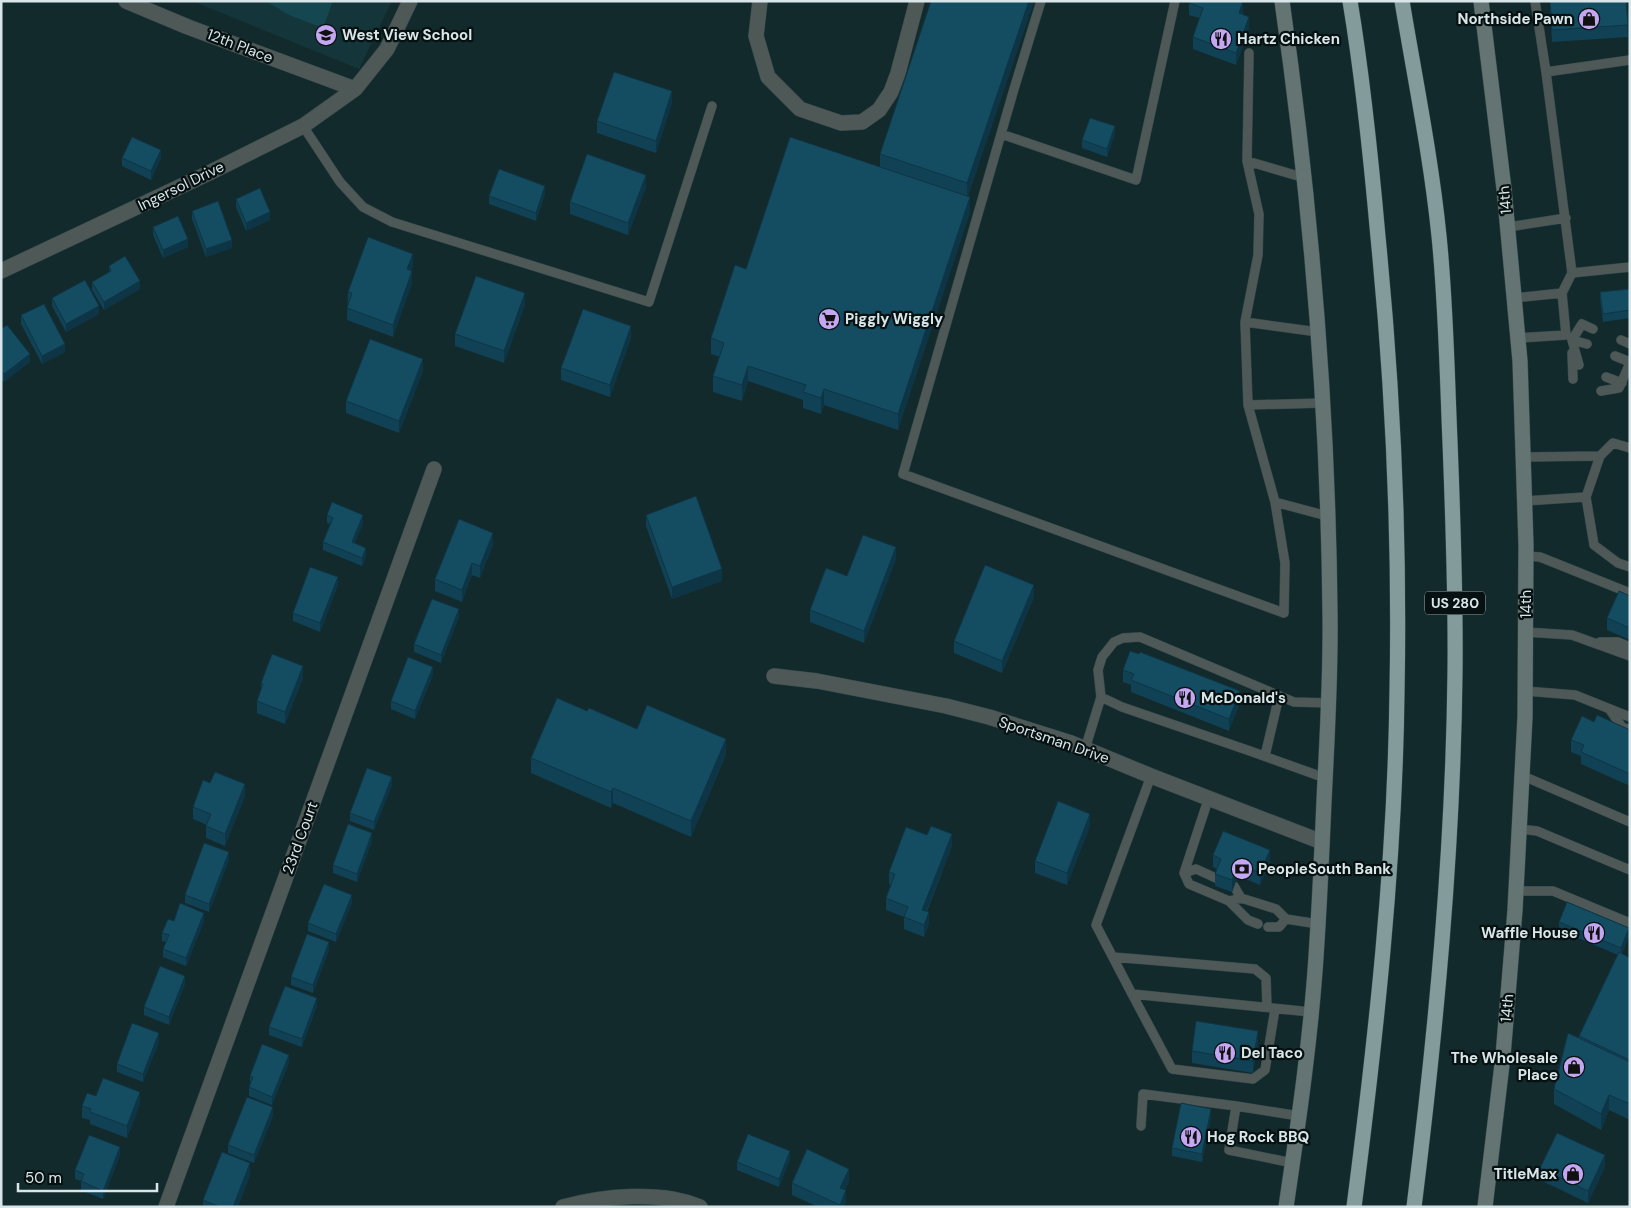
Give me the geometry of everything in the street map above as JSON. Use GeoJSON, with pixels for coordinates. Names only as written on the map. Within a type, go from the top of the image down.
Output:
{"type":"FeatureCollection","features":[{"type":"Feature","properties":{"kind":"highway"},"geometry":{"type":"LineString","coordinates":[[1350,1],[1372,170],[1384,300],[1393,431],[1397,562],[1398,694],[1392,824],[1382,956],[1354,1207]]}},
{"type":"Feature","properties":{"kind":"highway","name":"US 280"},"geometry":{"type":"LineString","coordinates":[[1402,1],[1439,235],[1446,345],[1454,575],[1455,675],[1446,888],[1436,1021],[1414,1207]]}},
{"type":"Feature","properties":{"kind":"street","name":"12th Place"},"geometry":{"type":"LineString","coordinates":[[126,1],[188,27],[355,89]]}},
{"type":"Feature","properties":{"kind":"street","name":"Ingersol Drive"},"geometry":{"type":"LineString","coordinates":[[1,271],[209,173],[303,126],[355,89],[387,49],[410,1]]}},
{"type":"Feature","properties":{"kind":"street"},"geometry":{"type":"LineString","coordinates":[[760,1],[756,36],[768,77],[800,108],[841,123],[862,122],[879,110],[891,92],[898,73],[917,1]]}},
{"type":"Feature","properties":{"kind":"street","name":"14th"},"geometry":{"type":"LineString","coordinates":[[1481,1],[1491,69],[1518,338],[1526,556],[1525,691],[1520,830],[1503,1056],[1485,1207]]}},
{"type":"Feature","properties":{"kind":"street"},"geometry":{"type":"LineString","coordinates":[[1279,2],[1296,92],[1318,332],[1323,403],[1330,612],[1318,924],[1311,1012],[1286,1207]]}},
{"type":"Feature","properties":{"kind":"street","name":"23rd Court"},"geometry":{"type":"LineString","coordinates":[[166,1207],[434,469]]}},
{"type":"Feature","properties":{"kind":"street","name":"Sportsman Drive"},"geometry":{"type":"LineString","coordinates":[[774,676],[817,681],[946,706],[989,717],[1084,749],[1322,842]]}},
{"type":"Feature","properties":{"kind":"street"},"geometry":{"type":"LineString","coordinates":[[563,1207],[584,1201],[648,1196],[689,1202],[700,1207]]}},
{"type":"Feature","properties":{"kind":"lane"},"geometry":{"type":"LineString","coordinates":[[1041,1],[903,474],[1284,613],[1285,563],[1275,502],[1248,405],[1245,322],[1258,255],[1258,214],[1247,160],[1249,53]]}},
{"type":"Feature","properties":{"kind":"lane"},"geometry":{"type":"LineString","coordinates":[[1001,134],[1136,180],[1175,1]]}},
{"type":"Feature","properties":{"kind":"lane"},"geometry":{"type":"LineString","coordinates":[[1536,1],[1572,273],[1562,293],[1573,379]]}},
{"type":"Feature","properties":{"kind":"lane"},"geometry":{"type":"LineString","coordinates":[[1546,72],[1630,60]]}},
{"type":"Feature","properties":{"kind":"lane"},"geometry":{"type":"LineString","coordinates":[[303,126],[340,182],[364,208],[392,222],[649,302],[712,106]]}},
{"type":"Feature","properties":{"kind":"lane"},"geometry":{"type":"LineString","coordinates":[[1247,160],[1305,178]]}},
{"type":"Feature","properties":{"kind":"lane"},"geometry":{"type":"LineString","coordinates":[[1508,227],[1566,218]]}},
{"type":"Feature","properties":{"kind":"lane"},"geometry":{"type":"LineString","coordinates":[[1572,273],[1630,267]]}},
{"type":"Feature","properties":{"kind":"lane"},"geometry":{"type":"LineString","coordinates":[[1514,298],[1562,293]]}},
{"type":"Feature","properties":{"kind":"lane"},"geometry":{"type":"LineString","coordinates":[[1245,322],[1318,332]]}},
{"type":"Feature","properties":{"kind":"lane"},"geometry":{"type":"LineString","coordinates":[[1569,338],[1582,324],[1593,329]]}},
{"type":"Feature","properties":{"kind":"lane"},"geometry":{"type":"LineString","coordinates":[[1518,338],[1569,338],[1587,344]]}},
{"type":"Feature","properties":{"kind":"lane"},"geometry":{"type":"LineString","coordinates":[[1569,338],[1579,365]]}},
{"type":"Feature","properties":{"kind":"lane"},"geometry":{"type":"LineString","coordinates":[[1601,391],[1619,388],[1625,382],[1630,362],[1615,356]]}},
{"type":"Feature","properties":{"kind":"lane"},"geometry":{"type":"LineString","coordinates":[[1606,377],[1625,382]]}},
{"type":"Feature","properties":{"kind":"lane"},"geometry":{"type":"LineString","coordinates":[[1248,405],[1323,403]]}},
{"type":"Feature","properties":{"kind":"lane"},"geometry":{"type":"LineString","coordinates":[[1630,448],[1614,443],[1600,456],[1586,497],[1594,545],[1618,564],[1630,567]]}},
{"type":"Feature","properties":{"kind":"lane"},"geometry":{"type":"LineString","coordinates":[[1522,457],[1600,456]]}},
{"type":"Feature","properties":{"kind":"lane"},"geometry":{"type":"LineString","coordinates":[[1524,501],[1586,497]]}},
{"type":"Feature","properties":{"kind":"lane"},"geometry":{"type":"LineString","coordinates":[[1275,502],[1327,516]]}},
{"type":"Feature","properties":{"kind":"lane"},"geometry":{"type":"LineString","coordinates":[[1526,556],[1540,557],[1630,593]]}},
{"type":"Feature","properties":{"kind":"lane"},"geometry":{"type":"LineString","coordinates":[[1611,585],[1618,593],[1630,598]]}},
{"type":"Feature","properties":{"kind":"lane"},"geometry":{"type":"LineString","coordinates":[[1526,632],[1572,635],[1630,656]]}},
{"type":"Feature","properties":{"kind":"lane"},"geometry":{"type":"LineString","coordinates":[[1084,749],[1101,697],[1098,670],[1102,657],[1114,642],[1123,638],[1140,637],[1294,702],[1328,703]]}},
{"type":"Feature","properties":{"kind":"lane"},"geometry":{"type":"LineString","coordinates":[[1592,642],[1618,642],[1630,647]]}},
{"type":"Feature","properties":{"kind":"lane"},"geometry":{"type":"LineString","coordinates":[[1525,691],[1575,695],[1630,718]]}},
{"type":"Feature","properties":{"kind":"lane"},"geometry":{"type":"LineString","coordinates":[[1265,756],[1279,696]]}},
{"type":"Feature","properties":{"kind":"lane"},"geometry":{"type":"LineString","coordinates":[[1101,697],[1122,707],[1325,778]]}},
{"type":"Feature","properties":{"kind":"lane"},"geometry":{"type":"LineString","coordinates":[[1609,709],[1622,727],[1630,730]]}},
{"type":"Feature","properties":{"kind":"lane"},"geometry":{"type":"LineString","coordinates":[[1114,957],[1255,968],[1266,978],[1271,1008],[1265,1070],[1253,1080],[1172,1069],[1096,924],[1151,776]]}},
{"type":"Feature","properties":{"kind":"lane"},"geometry":{"type":"LineString","coordinates":[[1523,776],[1628,820]]}},
{"type":"Feature","properties":{"kind":"lane"},"geometry":{"type":"LineString","coordinates":[[1209,798],[1184,873],[1189,884],[1229,901],[1248,920],[1258,924]]}},
{"type":"Feature","properties":{"kind":"lane"},"geometry":{"type":"LineString","coordinates":[[1520,830],[1537,831],[1630,870]]}},
{"type":"Feature","properties":{"kind":"lane"},"geometry":{"type":"LineString","coordinates":[[1184,873],[1196,869],[1218,879]]}},
{"type":"Feature","properties":{"kind":"lane"},"geometry":{"type":"LineString","coordinates":[[1234,886],[1241,898]]}},
{"type":"Feature","properties":{"kind":"lane"},"geometry":{"type":"LineString","coordinates":[[1516,891],[1553,891],[1630,923]]}},
{"type":"Feature","properties":{"kind":"lane"},"geometry":{"type":"LineString","coordinates":[[1229,901],[1241,898],[1276,909],[1286,919],[1318,924]]}},
{"type":"Feature","properties":{"kind":"lane"},"geometry":{"type":"LineString","coordinates":[[1268,928],[1279,926],[1286,919]]}},
{"type":"Feature","properties":{"kind":"lane"},"geometry":{"type":"LineString","coordinates":[[1132,994],[1311,1012]]}},
{"type":"Feature","properties":{"kind":"lane"},"geometry":{"type":"LineString","coordinates":[[1141,1126],[1143,1094],[1299,1116]]}},
{"type":"Feature","properties":{"kind":"lane"},"geometry":{"type":"LineString","coordinates":[[1236,1106],[1229,1150],[1293,1163]]}},
{"type":"Feature","properties":{"kind":"shaded area","name":"West View School"},"geometry":{"type":"Polygon","coordinates":[[[192,1],[392,1],[359,69],[192,1]]]}},
{"type":"Feature","properties":{"kind":"shaded area"},"geometry":{"type":"Polygon","coordinates":[[[266,1],[333,1],[323,28],[289,15],[266,1]]]}},
{"type":"Feature","properties":{"kind":"building"},"geometry":{"type":"Polygon","coordinates":[[[931,1],[1029,1],[967,183],[880,154],[931,1]]]}},
{"type":"Feature","properties":{"kind":"building","name":"Hartz Chicken"},"geometry":{"type":"Polygon","coordinates":[[[1190,1],[1243,1],[1239,13],[1249,17],[1236,53],[1193,37],[1203,8],[1189,3],[1190,1]]]}},
{"type":"Feature","properties":{"kind":"building","name":"Northside Pawn"},"geometry":{"type":"Polygon","coordinates":[[[1550,1],[1626,1],[1628,25],[1552,30],[1550,1]]]}},
{"type":"Feature","properties":{"kind":"building"},"geometry":{"type":"Polygon","coordinates":[[[614,72],[672,91],[656,141],[597,121],[614,72]]]}},
{"type":"Feature","properties":{"kind":"building"},"geometry":{"type":"Polygon","coordinates":[[[1090,118],[1115,126],[1107,149],[1082,140],[1090,118]]]}},
{"type":"Feature","properties":{"kind":"building"},"geometry":{"type":"Polygon","coordinates":[[[132,137],[161,150],[151,171],[122,158],[132,137]]]}},
{"type":"Feature","properties":{"kind":"building","name":"Piggly Wiggly"},"geometry":{"type":"Polygon","coordinates":[[[790,137],[970,197],[898,414],[824,389],[821,398],[803,392],[806,385],[748,366],[742,385],[713,376],[724,343],[711,338],[735,265],[746,269],[790,137]]]}},
{"type":"Feature","properties":{"kind":"building"},"geometry":{"type":"Polygon","coordinates":[[[587,154],[646,175],[628,223],[570,202],[587,154]]]}},
{"type":"Feature","properties":{"kind":"building"},"geometry":{"type":"Polygon","coordinates":[[[499,169],[545,186],[536,213],[489,196],[499,169]]]}},
{"type":"Feature","properties":{"kind":"building"},"geometry":{"type":"Polygon","coordinates":[[[260,188],[270,212],[246,223],[236,199],[260,188]]]}},
{"type":"Feature","properties":{"kind":"building"},"geometry":{"type":"Polygon","coordinates":[[[218,201],[232,240],[206,249],[192,211],[218,201]]]}},
{"type":"Feature","properties":{"kind":"building"},"geometry":{"type":"Polygon","coordinates":[[[178,216],[188,239],[163,250],[153,227],[178,216]]]}},
{"type":"Feature","properties":{"kind":"building"},"geometry":{"type":"Polygon","coordinates":[[[368,237],[413,254],[407,269],[412,271],[393,325],[347,308],[352,293],[348,292],[368,237]]]}},
{"type":"Feature","properties":{"kind":"building"},"geometry":{"type":"Polygon","coordinates":[[[125,256],[140,281],[104,302],[92,282],[111,271],[109,266],[125,256]]]}},
{"type":"Feature","properties":{"kind":"building"},"geometry":{"type":"Polygon","coordinates":[[[476,276],[525,293],[504,351],[455,334],[476,276]]]}},
{"type":"Feature","properties":{"kind":"building"},"geometry":{"type":"Polygon","coordinates":[[[85,280],[99,306],[66,324],[52,298],[85,280]]]}},
{"type":"Feature","properties":{"kind":"building"},"geometry":{"type":"Polygon","coordinates":[[[1630,289],[1630,310],[1603,314],[1600,292],[1630,289]]]}},
{"type":"Feature","properties":{"kind":"building"},"geometry":{"type":"Polygon","coordinates":[[[44,304],[65,344],[42,356],[21,315],[44,304]]]}},
{"type":"Feature","properties":{"kind":"building"},"geometry":{"type":"Polygon","coordinates":[[[583,309],[631,326],[610,385],[561,368],[583,309]]]}},
{"type":"Feature","properties":{"kind":"building"},"geometry":{"type":"Polygon","coordinates":[[[7,325],[30,354],[4,374],[1,371],[1,329],[7,325]]]}},
{"type":"Feature","properties":{"kind":"building"},"geometry":{"type":"Polygon","coordinates":[[[370,339],[423,359],[399,421],[346,401],[370,339]]]}},
{"type":"Feature","properties":{"kind":"building"},"geometry":{"type":"Polygon","coordinates":[[[696,496],[722,569],[672,587],[646,515],[696,496]]]}},
{"type":"Feature","properties":{"kind":"building"},"geometry":{"type":"Polygon","coordinates":[[[332,502],[363,515],[352,542],[366,548],[362,558],[323,542],[333,518],[327,515],[332,502]]]}},
{"type":"Feature","properties":{"kind":"building"},"geometry":{"type":"Polygon","coordinates":[[[459,519],[493,533],[480,566],[472,563],[462,590],[435,579],[459,519]]]}},
{"type":"Feature","properties":{"kind":"building"},"geometry":{"type":"Polygon","coordinates":[[[863,535],[896,547],[864,631],[810,610],[826,568],[847,576],[863,535]]]}},
{"type":"Feature","properties":{"kind":"building"},"geometry":{"type":"Polygon","coordinates":[[[985,565],[1034,585],[1002,661],[954,641],[985,565]]]}},
{"type":"Feature","properties":{"kind":"building"},"geometry":{"type":"Polygon","coordinates":[[[310,567],[338,577],[320,623],[293,613],[310,567]]]}},
{"type":"Feature","properties":{"kind":"building"},"geometry":{"type":"Polygon","coordinates":[[[1619,591],[1630,596],[1630,628],[1607,618],[1619,591]]]}},
{"type":"Feature","properties":{"kind":"building"},"geometry":{"type":"Polygon","coordinates":[[[432,599],[459,609],[441,655],[414,644],[432,599]]]}},
{"type":"Feature","properties":{"kind":"building"},"geometry":{"type":"Polygon","coordinates":[[[1130,651],[1139,654],[1140,652],[1240,691],[1229,719],[1131,680],[1134,674],[1123,670],[1130,651]]]}},
{"type":"Feature","properties":{"kind":"building"},"geometry":{"type":"Polygon","coordinates":[[[272,654],[303,666],[285,712],[257,701],[263,684],[261,683],[272,654]]]}},
{"type":"Feature","properties":{"kind":"building"},"geometry":{"type":"Polygon","coordinates":[[[408,657],[433,667],[415,711],[391,701],[408,657]]]}},
{"type":"Feature","properties":{"kind":"building"},"geometry":{"type":"Polygon","coordinates":[[[557,698],[587,711],[589,708],[637,729],[647,705],[726,739],[691,821],[613,788],[611,792],[531,758],[557,698]]]}},
{"type":"Feature","properties":{"kind":"building"},"geometry":{"type":"Polygon","coordinates":[[[1597,715],[1630,730],[1630,774],[1581,752],[1584,745],[1571,740],[1582,716],[1594,722],[1597,715]]]}},
{"type":"Feature","properties":{"kind":"building"},"geometry":{"type":"Polygon","coordinates":[[[367,768],[392,777],[374,822],[350,813],[367,768]]]}},
{"type":"Feature","properties":{"kind":"building"},"geometry":{"type":"Polygon","coordinates":[[[215,772],[245,784],[225,834],[206,826],[211,814],[193,807],[203,780],[210,783],[215,772]]]}},
{"type":"Feature","properties":{"kind":"building"},"geometry":{"type":"Polygon","coordinates":[[[1058,801],[1090,814],[1067,873],[1035,861],[1058,801]]]}},
{"type":"Feature","properties":{"kind":"building"},"geometry":{"type":"Polygon","coordinates":[[[348,824],[372,833],[357,874],[333,865],[348,824]]]}},
{"type":"Feature","properties":{"kind":"building"},"geometry":{"type":"Polygon","coordinates":[[[931,826],[952,834],[922,910],[929,912],[924,925],[904,917],[908,907],[886,898],[895,874],[889,872],[906,827],[927,835],[931,826]]]}},
{"type":"Feature","properties":{"kind":"building"},"geometry":{"type":"Polygon","coordinates":[[[1223,831],[1270,850],[1260,873],[1238,864],[1232,880],[1215,874],[1221,859],[1213,855],[1223,831]]]}},
{"type":"Feature","properties":{"kind":"building"},"geometry":{"type":"Polygon","coordinates":[[[204,843],[229,852],[209,904],[185,895],[204,843]]]}},
{"type":"Feature","properties":{"kind":"building"},"geometry":{"type":"Polygon","coordinates":[[[324,884],[352,895],[336,934],[308,923],[324,884]]]}},
{"type":"Feature","properties":{"kind":"building","name":"Waffle House"},"geometry":{"type":"Polygon","coordinates":[[[1567,902],[1629,928],[1621,948],[1559,922],[1567,902]]]}},
{"type":"Feature","properties":{"kind":"building"},"geometry":{"type":"Polygon","coordinates":[[[180,903],[204,913],[186,958],[163,949],[169,935],[162,933],[168,919],[174,921],[180,903]]]}},
{"type":"Feature","properties":{"kind":"building"},"geometry":{"type":"Polygon","coordinates":[[[307,934],[329,942],[313,985],[291,977],[307,934]]]}},
{"type":"Feature","properties":{"kind":"building"},"geometry":{"type":"Polygon","coordinates":[[[1619,952],[1630,958],[1630,1060],[1579,1036],[1619,952]]]}},
{"type":"Feature","properties":{"kind":"building"},"geometry":{"type":"Polygon","coordinates":[[[160,966],[185,976],[169,1017],[144,1007],[160,966]]]}},
{"type":"Feature","properties":{"kind":"building"},"geometry":{"type":"Polygon","coordinates":[[[285,986],[317,998],[302,1039],[269,1027],[285,986]]]}},
{"type":"Feature","properties":{"kind":"building"},"geometry":{"type":"Polygon","coordinates":[[[1196,1021],[1258,1031],[1253,1061],[1192,1051],[1196,1021]]]}},
{"type":"Feature","properties":{"kind":"building"},"geometry":{"type":"Polygon","coordinates":[[[132,1023],[159,1033],[143,1074],[117,1064],[132,1023]]]}},
{"type":"Feature","properties":{"kind":"building"},"geometry":{"type":"Polygon","coordinates":[[[1568,1033],[1630,1062],[1630,1104],[1609,1095],[1601,1114],[1554,1089],[1568,1033]]]}},
{"type":"Feature","properties":{"kind":"building"},"geometry":{"type":"Polygon","coordinates":[[[262,1044],[289,1055],[272,1097],[249,1087],[253,1077],[250,1076],[262,1044]]]}},
{"type":"Feature","properties":{"kind":"building"},"geometry":{"type":"Polygon","coordinates":[[[103,1078],[140,1092],[127,1126],[90,1112],[91,1109],[82,1106],[87,1093],[96,1096],[103,1078]]]}},
{"type":"Feature","properties":{"kind":"building"},"geometry":{"type":"Polygon","coordinates":[[[247,1097],[273,1107],[254,1155],[228,1145],[247,1097]]]}},
{"type":"Feature","properties":{"kind":"building","name":"Hog Rock BBQ"},"geometry":{"type":"Polygon","coordinates":[[[1181,1103],[1211,1109],[1202,1154],[1172,1148],[1181,1103]]]}},
{"type":"Feature","properties":{"kind":"building","name":"TitleMax"},"geometry":{"type":"Polygon","coordinates":[[[1557,1133],[1605,1155],[1588,1191],[1540,1168],[1557,1133]]]}},
{"type":"Feature","properties":{"kind":"building"},"geometry":{"type":"Polygon","coordinates":[[[748,1134],[790,1151],[779,1179],[737,1162],[748,1134]]]}},
{"type":"Feature","properties":{"kind":"building"},"geometry":{"type":"Polygon","coordinates":[[[89,1135],[120,1147],[103,1191],[81,1181],[84,1174],[75,1170],[89,1135]]]}},
{"type":"Feature","properties":{"kind":"building"},"geometry":{"type":"Polygon","coordinates":[[[807,1149],[849,1169],[840,1188],[846,1190],[840,1205],[792,1183],[807,1149]]]}},
{"type":"Feature","properties":{"kind":"building"},"geometry":{"type":"Polygon","coordinates":[[[222,1152],[250,1163],[233,1207],[220,1207],[203,1200],[222,1152]]]}},
{"type":"Feature","properties":{"kind":"place","name":"Northside Pawn"},"geometry":{"type":"Point","coordinates":[1589,19]}},
{"type":"Feature","properties":{"kind":"place","name":"West View School"},"geometry":{"type":"Point","coordinates":[326,35]}},
{"type":"Feature","properties":{"kind":"place","name":"Hartz Chicken"},"geometry":{"type":"Point","coordinates":[1221,39]}},
{"type":"Feature","properties":{"kind":"place","name":"Piggly Wiggly"},"geometry":{"type":"Point","coordinates":[829,319]}},
{"type":"Feature","properties":{"kind":"place","name":"McDonald's"},"geometry":{"type":"Point","coordinates":[1185,698]}},
{"type":"Feature","properties":{"kind":"place","name":"PeopleSouth Bank"},"geometry":{"type":"Point","coordinates":[1242,869]}},
{"type":"Feature","properties":{"kind":"place","name":"Waffle House"},"geometry":{"type":"Point","coordinates":[1594,933]}},
{"type":"Feature","properties":{"kind":"place","name":"Del Taco"},"geometry":{"type":"Point","coordinates":[1225,1053]}},
{"type":"Feature","properties":{"kind":"place","name":"The Wholesale Place"},"geometry":{"type":"Point","coordinates":[1574,1067]}},
{"type":"Feature","properties":{"kind":"place","name":"Hog Rock BBQ"},"geometry":{"type":"Point","coordinates":[1191,1137]}},
{"type":"Feature","properties":{"kind":"place","name":"TitleMax"},"geometry":{"type":"Point","coordinates":[1573,1174]}}]}
